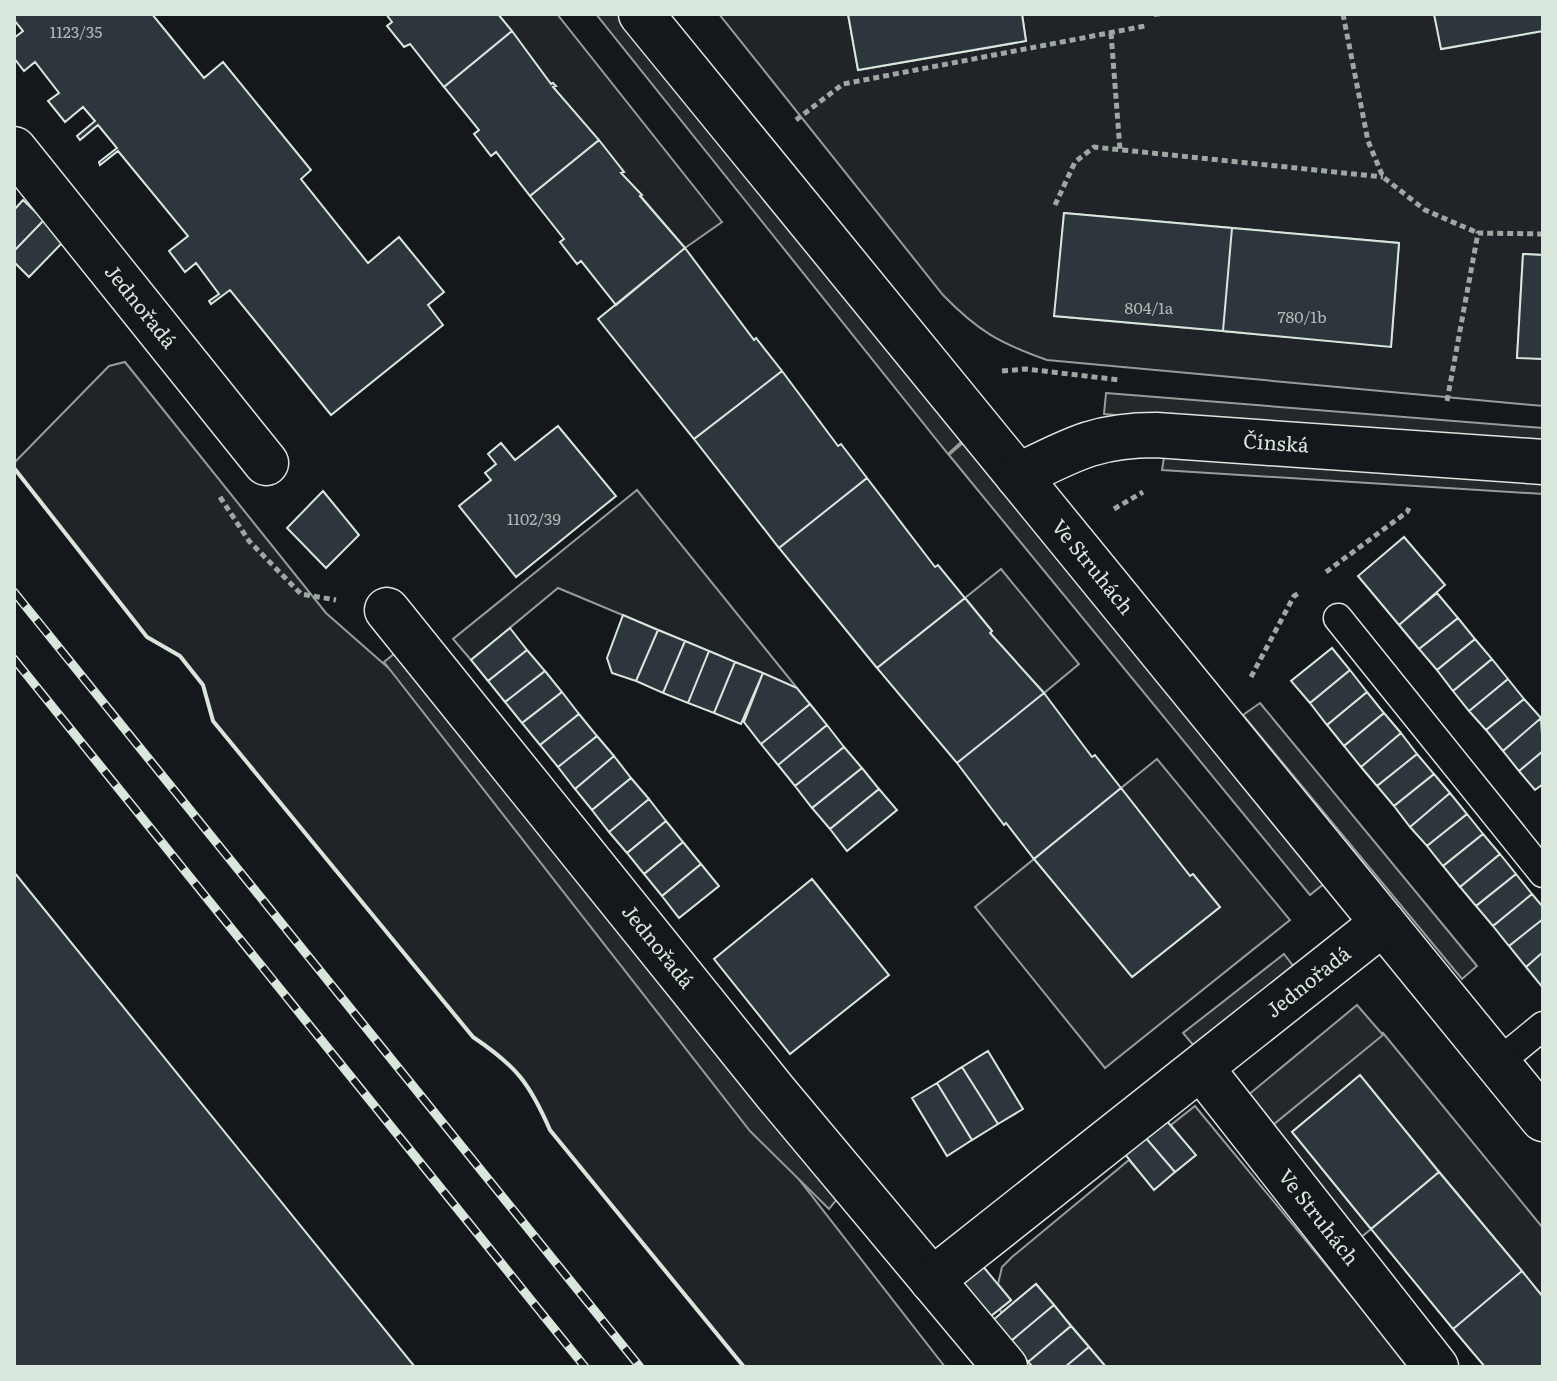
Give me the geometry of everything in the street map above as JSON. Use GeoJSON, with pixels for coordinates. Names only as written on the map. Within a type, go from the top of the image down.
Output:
{"type":"FeatureCollection","features":[{"type":"Feature","properties":{"kind":"street","name":"Ve Struhách"},"geometry":{"type":"LineString","coordinates":[[641,14],[1543,1119]]}},
{"type":"Feature","properties":{"kind":"street","name":"Jednořadá"},"geometry":{"type":"LineString","coordinates":[[14,149],[266,463]]}},
{"type":"Feature","properties":{"kind":"street","name":"Čínská"},"geometry":{"type":"LineString","coordinates":[[1018,476],[1096,439],[1124,435],[1543,462]]}},
{"type":"Feature","properties":{"kind":"street","name":"Jednořadá"},"geometry":{"type":"LineString","coordinates":[[387,610],[775,1092],[1005,1367]]}},
{"type":"Feature","properties":{"kind":"street","name":"Jednořadá"},"geometry":{"type":"LineString","coordinates":[[932,1280],[1383,923]]}},
{"type":"Feature","properties":{"kind":"street","name":"Ve Struhách"},"geometry":{"type":"LineString","coordinates":[[1201,1068],[1436,1367]]}},
{"type":"Feature","properties":{"kind":"lane"},"geometry":{"type":"LineString","coordinates":[[1338,618],[1543,873]]}},
{"type":"Feature","properties":{"kind":"lane"},"geometry":{"type":"LineString","coordinates":[[1498,1063],[1543,1026]]}},
{"type":"Feature","properties":{"kind":"path"},"geometry":{"type":"LineString","coordinates":[[1343,14],[1368,141],[1383,177],[1425,210],[1478,233]]}},
{"type":"Feature","properties":{"kind":"path"},"geometry":{"type":"LineString","coordinates":[[790,125],[843,84],[1145,26]]}},
{"type":"Feature","properties":{"kind":"path"},"geometry":{"type":"LineString","coordinates":[[1111,33],[1120,150]]}},
{"type":"Feature","properties":{"kind":"path"},"geometry":{"type":"LineString","coordinates":[[1055,205],[1075,162],[1094,147],[1383,177]]}},
{"type":"Feature","properties":{"kind":"path"},"geometry":{"type":"LineString","coordinates":[[993,372],[1026,369],[1124,380]]}},
{"type":"Feature","properties":{"kind":"path"},"geometry":{"type":"LineString","coordinates":[[1252,677],[1269,641]]}},
{"type":"Feature","properties":{"kind":"shaded area"},"geometry":{"type":"Polygon","coordinates":[[[498,14],[557,14],[722,222],[685,248],[621,173],[623,171],[553,87],[553,83],[498,14]]]}},
{"type":"Feature","properties":{"kind":"shaded area"},"geometry":{"type":"Polygon","coordinates":[[[596,14],[619,14],[962,441],[948,454],[596,14]]]}},
{"type":"Feature","properties":{"kind":"shaded area"},"geometry":{"type":"Polygon","coordinates":[[[719,14],[848,14],[858,70],[1026,41],[1022,14],[1434,14],[1442,49],[1543,31],[1543,255],[1523,254],[1517,357],[1543,359],[1543,406],[1047,360],[990,335],[943,295],[719,14]],[[1064,213],[1055,316],[1391,346],[1399,243],[1064,213]]]}},
{"type":"Feature","properties":{"kind":"shaded area"},"geometry":{"type":"Polygon","coordinates":[[[125,362],[326,613],[393,672],[619,948],[945,1367],[744,1367],[550,1130],[520,1076],[473,1037],[213,721],[203,685],[180,656],[147,637],[14,468],[14,463],[109,366],[125,362]]]}},
{"type":"Feature","properties":{"kind":"shaded area"},"geometry":{"type":"Polygon","coordinates":[[[1106,393],[1543,428],[1543,450],[1104,414],[1106,393]]]}},
{"type":"Feature","properties":{"kind":"shaded area"},"geometry":{"type":"Polygon","coordinates":[[[964,442],[1326,882],[1310,895],[949,455],[964,442]]]}},
{"type":"Feature","properties":{"kind":"shaded area"},"geometry":{"type":"Polygon","coordinates":[[[1165,451],[1543,476],[1543,494],[1162,470],[1165,451]]]}},
{"type":"Feature","properties":{"kind":"shaded area"},"geometry":{"type":"Polygon","coordinates":[[[637,490],[797,688],[558,588],[471,660],[453,639],[637,490]]]}},
{"type":"Feature","properties":{"kind":"shaded area"},"geometry":{"type":"Polygon","coordinates":[[[1001,569],[1079,664],[1044,693],[990,633],[992,631],[965,598],[1001,569]]]}},
{"type":"Feature","properties":{"kind":"shaded area"},"geometry":{"type":"Polygon","coordinates":[[[399,650],[841,1194],[829,1209],[750,1131],[384,662],[399,650]]]}},
{"type":"Feature","properties":{"kind":"shaded area"},"geometry":{"type":"Polygon","coordinates":[[[1260,703],[1477,966],[1462,979],[1243,715],[1260,703]]]}},
{"type":"Feature","properties":{"kind":"shaded area"},"geometry":{"type":"Polygon","coordinates":[[[1157,759],[1290,920],[1105,1068],[975,907],[1034,859],[1133,976],[1220,907],[1193,874],[1190,876],[1121,788],[1157,759]]]}},
{"type":"Feature","properties":{"kind":"shaded area"},"geometry":{"type":"Polygon","coordinates":[[[1284,954],[1308,985],[1209,1064],[1183,1033],[1284,954]]]}},
{"type":"Feature","properties":{"kind":"shaded area"},"geometry":{"type":"Polygon","coordinates":[[[1357,1005],[1383,1035],[1268,1129],[1242,1100],[1357,1005]]]}},
{"type":"Feature","properties":{"kind":"shaded area"},"geometry":{"type":"Polygon","coordinates":[[[1383,1033],[1543,1228],[1543,1297],[1360,1076],[1292,1132],[1371,1229],[1360,1238],[1266,1129],[1383,1033]]]}},
{"type":"Feature","properties":{"kind":"shaded area"},"geometry":{"type":"Polygon","coordinates":[[[1195,1106],[1410,1367],[1106,1367],[1036,1284],[1001,1313],[1000,1309],[1011,1300],[998,1284],[1002,1267],[1129,1160],[1154,1189],[1195,1155],[1171,1125],[1195,1106]]]}},
{"type":"Feature","properties":{"kind":"building"},"geometry":{"type":"Polygon","coordinates":[[[14,14],[152,14],[204,78],[223,62],[311,170],[301,179],[368,263],[399,237],[444,292],[428,305],[443,325],[331,415],[230,290],[211,304],[209,301],[219,294],[196,263],[185,272],[169,251],[188,236],[118,151],[100,165],[99,162],[117,148],[98,125],[80,140],[77,136],[95,121],[83,107],[65,122],[48,101],[59,93],[35,62],[24,71],[14,58],[14,38],[23,31],[14,20],[14,14]]]}},
{"type":"Feature","properties":{"kind":"building"},"geometry":{"type":"Polygon","coordinates":[[[386,14],[498,14],[512,31],[444,87],[410,44],[404,47],[387,26],[392,22],[386,14]]]}},
{"type":"Feature","properties":{"kind":"building"},"geometry":{"type":"Polygon","coordinates":[[[848,14],[1022,14],[1026,41],[858,70],[848,14]]]}},
{"type":"Feature","properties":{"kind":"building"},"geometry":{"type":"Polygon","coordinates":[[[1434,14],[1543,14],[1543,31],[1441,49],[1434,14]]]}},
{"type":"Feature","properties":{"kind":"building"},"geometry":{"type":"Polygon","coordinates":[[[512,31],[551,84],[556,86],[553,87],[599,140],[530,196],[496,152],[491,156],[474,134],[479,130],[444,87],[512,31]]]}},
{"type":"Feature","properties":{"kind":"building"},"geometry":{"type":"Polygon","coordinates":[[[599,140],[624,172],[621,173],[685,248],[616,305],[581,261],[577,264],[560,242],[564,239],[530,196],[599,140]]]}},
{"type":"Feature","properties":{"kind":"building"},"geometry":{"type":"Polygon","coordinates":[[[23,200],[44,220],[14,251],[14,210],[23,200]]]}},
{"type":"Feature","properties":{"kind":"building"},"geometry":{"type":"Polygon","coordinates":[[[1064,213],[1232,228],[1223,331],[1054,316],[1064,213]]]}},
{"type":"Feature","properties":{"kind":"building"},"geometry":{"type":"Polygon","coordinates":[[[44,220],[64,241],[29,277],[14,262],[14,251],[44,220]]]}},
{"type":"Feature","properties":{"kind":"building"},"geometry":{"type":"Polygon","coordinates":[[[1232,228],[1399,243],[1391,347],[1223,331],[1232,228]]]}},
{"type":"Feature","properties":{"kind":"building"},"geometry":{"type":"Polygon","coordinates":[[[685,248],[754,340],[756,338],[782,371],[694,439],[598,319],[685,248]]]}},
{"type":"Feature","properties":{"kind":"building"},"geometry":{"type":"Polygon","coordinates":[[[1523,254],[1543,255],[1543,359],[1517,358],[1523,254]]]}},
{"type":"Feature","properties":{"kind":"building"},"geometry":{"type":"Polygon","coordinates":[[[782,371],[838,446],[841,444],[867,478],[779,548],[694,439],[782,371]]]}},
{"type":"Feature","properties":{"kind":"building"},"geometry":{"type":"Polygon","coordinates":[[[558,426],[616,496],[516,577],[459,506],[491,480],[485,473],[496,464],[488,454],[501,443],[515,460],[558,426]]]}},
{"type":"Feature","properties":{"kind":"building"},"geometry":{"type":"Polygon","coordinates":[[[867,478],[935,567],[938,565],[965,598],[877,668],[779,548],[867,478]]]}},
{"type":"Feature","properties":{"kind":"building"},"geometry":{"type":"Polygon","coordinates":[[[323,491],[359,535],[326,568],[287,528],[323,491]]]}},
{"type":"Feature","properties":{"kind":"building"},"geometry":{"type":"Polygon","coordinates":[[[1404,537],[1445,585],[1399,625],[1358,576],[1404,537]]]}},
{"type":"Feature","properties":{"kind":"building"},"geometry":{"type":"Polygon","coordinates":[[[1437,593],[1458,618],[1419,649],[1399,625],[1437,593]]]}},
{"type":"Feature","properties":{"kind":"building"},"geometry":{"type":"Polygon","coordinates":[[[965,598],[992,631],[990,633],[1044,693],[957,763],[877,668],[965,598]]]}},
{"type":"Feature","properties":{"kind":"building"},"geometry":{"type":"Polygon","coordinates":[[[623,615],[658,630],[636,681],[612,673],[607,658],[623,615]]]}},
{"type":"Feature","properties":{"kind":"building"},"geometry":{"type":"Polygon","coordinates":[[[1458,618],[1475,639],[1437,670],[1419,649],[1458,618]]]}},
{"type":"Feature","properties":{"kind":"building"},"geometry":{"type":"Polygon","coordinates":[[[510,628],[527,650],[488,681],[471,660],[510,628]]]}},
{"type":"Feature","properties":{"kind":"building"},"geometry":{"type":"Polygon","coordinates":[[[658,630],[685,641],[663,693],[636,681],[658,630]]]}},
{"type":"Feature","properties":{"kind":"building"},"geometry":{"type":"Polygon","coordinates":[[[1475,639],[1492,659],[1453,691],[1437,670],[1475,639]]]}},
{"type":"Feature","properties":{"kind":"building"},"geometry":{"type":"Polygon","coordinates":[[[685,641],[709,651],[688,703],[663,693],[685,641]]]}},
{"type":"Feature","properties":{"kind":"building"},"geometry":{"type":"Polygon","coordinates":[[[1332,648],[1350,670],[1310,703],[1291,681],[1332,648]]]}},
{"type":"Feature","properties":{"kind":"building"},"geometry":{"type":"Polygon","coordinates":[[[527,650],[545,671],[505,702],[488,681],[527,650]]]}},
{"type":"Feature","properties":{"kind":"building"},"geometry":{"type":"Polygon","coordinates":[[[709,651],[735,662],[714,713],[688,703],[709,651]]]}},
{"type":"Feature","properties":{"kind":"building"},"geometry":{"type":"Polygon","coordinates":[[[1492,659],[1508,679],[1469,711],[1453,691],[1492,659]]]}},
{"type":"Feature","properties":{"kind":"building"},"geometry":{"type":"Polygon","coordinates":[[[735,662],[763,673],[741,724],[714,713],[735,662]]]}},
{"type":"Feature","properties":{"kind":"building"},"geometry":{"type":"Polygon","coordinates":[[[1350,670],[1367,692],[1327,725],[1310,703],[1350,670]]]}},
{"type":"Feature","properties":{"kind":"building"},"geometry":{"type":"Polygon","coordinates":[[[545,671],[562,692],[522,723],[505,702],[545,671]]]}},
{"type":"Feature","properties":{"kind":"building"},"geometry":{"type":"Polygon","coordinates":[[[763,673],[797,688],[810,704],[761,744],[744,722],[763,673]]]}},
{"type":"Feature","properties":{"kind":"building"},"geometry":{"type":"Polygon","coordinates":[[[1508,679],[1524,699],[1486,730],[1469,711],[1508,679]]]}},
{"type":"Feature","properties":{"kind":"building"},"geometry":{"type":"Polygon","coordinates":[[[562,692],[579,714],[540,745],[522,723],[562,692]]]}},
{"type":"Feature","properties":{"kind":"building"},"geometry":{"type":"Polygon","coordinates":[[[1367,692],[1384,713],[1344,746],[1327,725],[1367,692]]]}},
{"type":"Feature","properties":{"kind":"building"},"geometry":{"type":"Polygon","coordinates":[[[1044,693],[1092,757],[1095,755],[1121,788],[1034,859],[957,763],[1044,693]]]}},
{"type":"Feature","properties":{"kind":"building"},"geometry":{"type":"Polygon","coordinates":[[[1524,699],[1541,718],[1503,751],[1486,730],[1524,699]]]}},
{"type":"Feature","properties":{"kind":"building"},"geometry":{"type":"Polygon","coordinates":[[[810,704],[827,725],[778,765],[761,744],[810,704]]]}},
{"type":"Feature","properties":{"kind":"building"},"geometry":{"type":"Polygon","coordinates":[[[1384,713],[1401,733],[1361,767],[1344,746],[1384,713]]]}},
{"type":"Feature","properties":{"kind":"building"},"geometry":{"type":"Polygon","coordinates":[[[579,714],[597,736],[558,767],[540,745],[579,714]]]}},
{"type":"Feature","properties":{"kind":"building"},"geometry":{"type":"Polygon","coordinates":[[[1541,718],[1543,751],[1519,771],[1503,751],[1541,718]]]}},
{"type":"Feature","properties":{"kind":"building"},"geometry":{"type":"Polygon","coordinates":[[[827,725],[844,747],[795,786],[778,765],[827,725]]]}},
{"type":"Feature","properties":{"kind":"building"},"geometry":{"type":"Polygon","coordinates":[[[1401,733],[1417,754],[1377,786],[1361,767],[1401,733]]]}},
{"type":"Feature","properties":{"kind":"building"},"geometry":{"type":"Polygon","coordinates":[[[597,736],[614,756],[575,789],[558,767],[597,736]]]}},
{"type":"Feature","properties":{"kind":"building"},"geometry":{"type":"Polygon","coordinates":[[[844,747],[862,768],[812,808],[795,786],[844,747]]]}},
{"type":"Feature","properties":{"kind":"building"},"geometry":{"type":"Polygon","coordinates":[[[1543,751],[1543,784],[1535,790],[1519,771],[1543,751]]]}},
{"type":"Feature","properties":{"kind":"building"},"geometry":{"type":"Polygon","coordinates":[[[1417,754],[1434,774],[1394,806],[1377,786],[1417,754]]]}},
{"type":"Feature","properties":{"kind":"building"},"geometry":{"type":"Polygon","coordinates":[[[614,756],[631,778],[592,810],[575,789],[614,756]]]}},
{"type":"Feature","properties":{"kind":"building"},"geometry":{"type":"Polygon","coordinates":[[[862,768],[879,789],[830,829],[812,808],[862,768]]]}},
{"type":"Feature","properties":{"kind":"building"},"geometry":{"type":"Polygon","coordinates":[[[1434,774],[1450,793],[1410,827],[1394,806],[1434,774]]]}},
{"type":"Feature","properties":{"kind":"building"},"geometry":{"type":"Polygon","coordinates":[[[631,778],[649,799],[609,832],[592,810],[631,778]]]}},
{"type":"Feature","properties":{"kind":"building"},"geometry":{"type":"Polygon","coordinates":[[[1121,788],[1190,876],[1193,874],[1220,907],[1132,977],[1034,859],[1121,788]]]}},
{"type":"Feature","properties":{"kind":"building"},"geometry":{"type":"Polygon","coordinates":[[[879,789],[897,810],[847,851],[830,829],[879,789]]]}},
{"type":"Feature","properties":{"kind":"building"},"geometry":{"type":"Polygon","coordinates":[[[1450,793],[1467,814],[1427,846],[1410,827],[1450,793]]]}},
{"type":"Feature","properties":{"kind":"building"},"geometry":{"type":"Polygon","coordinates":[[[649,799],[666,821],[627,853],[609,832],[649,799]]]}},
{"type":"Feature","properties":{"kind":"building"},"geometry":{"type":"Polygon","coordinates":[[[1467,814],[1483,834],[1443,866],[1427,846],[1467,814]]]}},
{"type":"Feature","properties":{"kind":"building"},"geometry":{"type":"Polygon","coordinates":[[[666,821],[683,842],[644,874],[627,853],[666,821]]]}},
{"type":"Feature","properties":{"kind":"building"},"geometry":{"type":"Polygon","coordinates":[[[1483,834],[1500,854],[1460,887],[1443,866],[1483,834]]]}},
{"type":"Feature","properties":{"kind":"building"},"geometry":{"type":"Polygon","coordinates":[[[683,842],[701,864],[662,896],[644,874],[683,842]]]}},
{"type":"Feature","properties":{"kind":"building"},"geometry":{"type":"Polygon","coordinates":[[[1500,854],[1516,874],[1476,906],[1460,887],[1500,854]]]}},
{"type":"Feature","properties":{"kind":"building"},"geometry":{"type":"Polygon","coordinates":[[[701,864],[719,886],[679,918],[662,896],[701,864]]]}},
{"type":"Feature","properties":{"kind":"building"},"geometry":{"type":"Polygon","coordinates":[[[14,872],[415,1367],[14,1367],[14,872]]]}},
{"type":"Feature","properties":{"kind":"building"},"geometry":{"type":"Polygon","coordinates":[[[1516,874],[1532,894],[1493,926],[1476,906],[1516,874]]]}},
{"type":"Feature","properties":{"kind":"building"},"geometry":{"type":"Polygon","coordinates":[[[812,879],[889,975],[790,1054],[714,959],[812,879]]]}},
{"type":"Feature","properties":{"kind":"building"},"geometry":{"type":"Polygon","coordinates":[[[1532,894],[1543,907],[1543,919],[1509,946],[1493,926],[1532,894]]]}},
{"type":"Feature","properties":{"kind":"building"},"geometry":{"type":"Polygon","coordinates":[[[1543,919],[1543,952],[1526,967],[1509,946],[1543,919]]]}},
{"type":"Feature","properties":{"kind":"building"},"geometry":{"type":"Polygon","coordinates":[[[1543,952],[1543,988],[1526,967],[1543,952]]]}},
{"type":"Feature","properties":{"kind":"building"},"geometry":{"type":"Polygon","coordinates":[[[988,1051],[1023,1109],[998,1124],[962,1067],[988,1051]]]}},
{"type":"Feature","properties":{"kind":"building"},"geometry":{"type":"Polygon","coordinates":[[[962,1067],[998,1124],[972,1140],[937,1083],[962,1067]]]}},
{"type":"Feature","properties":{"kind":"building"},"geometry":{"type":"Polygon","coordinates":[[[1360,1075],[1439,1172],[1371,1229],[1292,1132],[1360,1075]]]}},
{"type":"Feature","properties":{"kind":"building"},"geometry":{"type":"Polygon","coordinates":[[[937,1083],[972,1140],[947,1156],[912,1098],[937,1083]]]}},
{"type":"Feature","properties":{"kind":"building"},"geometry":{"type":"Polygon","coordinates":[[[1160,1113],[1196,1155],[1175,1172],[1139,1130],[1160,1113]]]}},
{"type":"Feature","properties":{"kind":"building"},"geometry":{"type":"Polygon","coordinates":[[[1139,1130],[1175,1172],[1154,1190],[1119,1147],[1139,1130]]]}},
{"type":"Feature","properties":{"kind":"building"},"geometry":{"type":"Polygon","coordinates":[[[1439,1172],[1522,1271],[1453,1329],[1371,1229],[1439,1172]]]}},
{"type":"Feature","properties":{"kind":"building"},"geometry":{"type":"Polygon","coordinates":[[[976,1258],[1011,1300],[991,1316],[955,1274],[976,1258]]]}},
{"type":"Feature","properties":{"kind":"building"},"geometry":{"type":"Polygon","coordinates":[[[1522,1271],[1543,1297],[1543,1367],[1485,1367],[1453,1329],[1522,1271]]]}},
{"type":"Feature","properties":{"kind":"building"},"geometry":{"type":"Polygon","coordinates":[[[1036,1284],[1054,1305],[1011,1341],[993,1320],[1036,1284]]]}},
{"type":"Feature","properties":{"kind":"building"},"geometry":{"type":"Polygon","coordinates":[[[1054,1305],[1071,1326],[1028,1362],[1011,1341],[1054,1305]]]}},
{"type":"Feature","properties":{"kind":"building"},"geometry":{"type":"Polygon","coordinates":[[[1071,1326],[1089,1347],[1065,1367],[1033,1367],[1028,1362],[1071,1326]]]}},
{"type":"Feature","properties":{"kind":"building"},"geometry":{"type":"Polygon","coordinates":[[[1089,1347],[1106,1367],[1065,1367],[1089,1347]]]}},
{"type":"Feature","properties":{"kind":"railway"},"geometry":{"type":"LineString","coordinates":[[14,592],[640,1367]]}},
{"type":"Feature","properties":{"kind":"railway"},"geometry":{"type":"LineString","coordinates":[[14,659],[585,1367]]}},
{"type":"Feature","properties":{"kind":"wall"},"geometry":{"type":"LineString","coordinates":[[14,468],[147,637],[180,656],[203,685],[213,721],[473,1037],[520,1076],[550,1130],[744,1367]]}}]}
